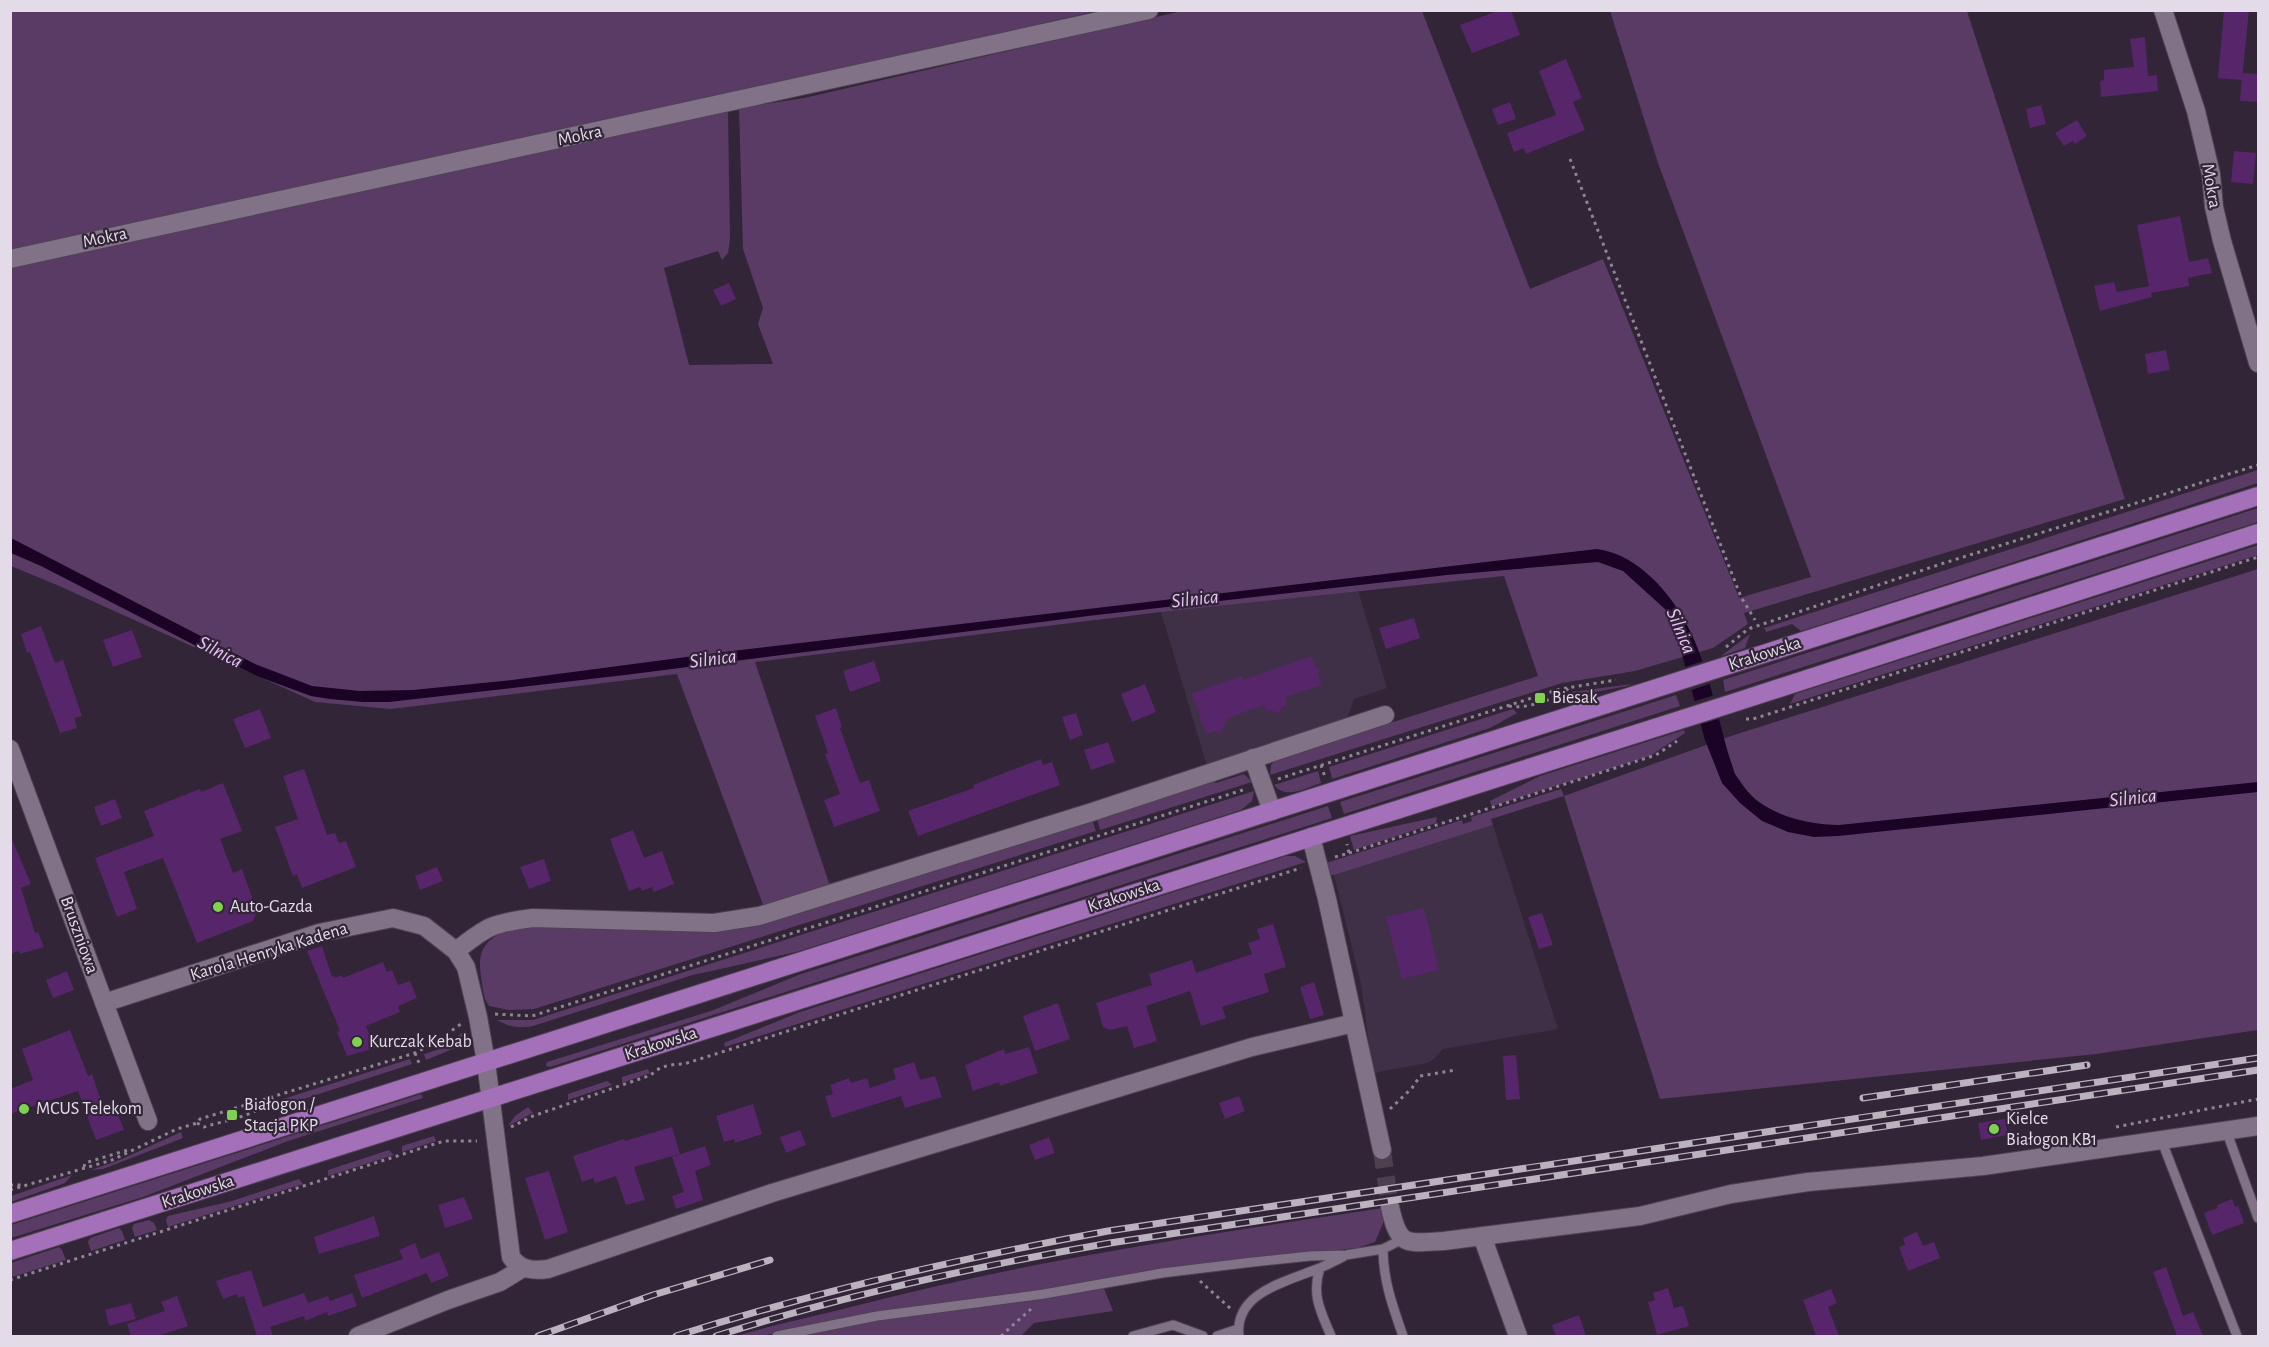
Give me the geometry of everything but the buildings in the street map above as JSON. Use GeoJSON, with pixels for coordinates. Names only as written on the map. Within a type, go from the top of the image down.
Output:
{"type":"FeatureCollection","features":[{"type":"Feature","properties":{"kind":"main road","name":"Krakowska"},"geometry":{"type":"LineString","coordinates":[[10,1214],[2259,496]]}},
{"type":"Feature","properties":{"kind":"main road","name":"Krakowska"},"geometry":{"type":"LineString","coordinates":[[10,1251],[1730,704],[2259,533]]}},
{"type":"Feature","properties":{"kind":"street","name":"Mokra"},"geometry":{"type":"LineString","coordinates":[[10,259],[1149,10]]}},
{"type":"Feature","properties":{"kind":"street","name":"Mokra"},"geometry":{"type":"LineString","coordinates":[[2163,10],[2196,111],[2211,174],[2214,207],[2222,241],[2259,363]]}},
{"type":"Feature","properties":{"kind":"street"},"geometry":{"type":"LineString","coordinates":[[456,951],[484,928],[506,921],[524,919],[714,923],[759,916],[1058,823],[1385,715]]}},
{"type":"Feature","properties":{"kind":"street","name":"Bruszniowa"},"geometry":{"type":"LineString","coordinates":[[10,749],[148,1121]]}},
{"type":"Feature","properties":{"kind":"street"},"geometry":{"type":"LineString","coordinates":[[1253,758],[1272,811]]}},
{"type":"Feature","properties":{"kind":"street"},"geometry":{"type":"LineString","coordinates":[[1311,837],[1328,899],[1382,1150]]}},
{"type":"Feature","properties":{"kind":"street","name":"Karola Henryka Kadena"},"geometry":{"type":"LineString","coordinates":[[104,1003],[319,933],[393,918],[424,926],[456,951],[466,967],[486,1062],[511,1257],[523,1268]]}},
{"type":"Feature","properties":{"kind":"street"},"geometry":{"type":"LineString","coordinates":[[358,1336],[448,1299],[500,1282],[523,1268],[548,1269],[769,1194],[948,1139],[1252,1047],[1354,1023]]}},
{"type":"Feature","properties":{"kind":"street"},"geometry":{"type":"LineString","coordinates":[[1390,1207],[1395,1228],[1403,1239],[1415,1243],[1585,1225],[1640,1216],[1731,1194],[1808,1182],[1983,1166],[2259,1126]]}},
{"type":"Feature","properties":{"kind":"street"},"geometry":{"type":"LineString","coordinates":[[1482,1236],[1518,1336]]}},
{"type":"Feature","properties":{"kind":"lane"},"geometry":{"type":"LineString","coordinates":[[2226,1130],[2259,1218]]}},
{"type":"Feature","properties":{"kind":"lane"},"geometry":{"type":"LineString","coordinates":[[2161,1139],[2237,1336]]}},
{"type":"Feature","properties":{"kind":"lane"},"geometry":{"type":"LineString","coordinates":[[777,1336],[878,1316],[1044,1294],[1187,1270],[1310,1256],[1346,1255],[1383,1249],[1403,1239]]}},
{"type":"Feature","properties":{"kind":"lane"},"geometry":{"type":"LineString","coordinates":[[1383,1249],[1383,1271],[1403,1336]]}},
{"type":"Feature","properties":{"kind":"lane"},"geometry":{"type":"LineString","coordinates":[[1217,1336],[1239,1333],[1240,1317],[1256,1296],[1346,1255]]}},
{"type":"Feature","properties":{"kind":"lane"},"geometry":{"type":"LineString","coordinates":[[1320,1268],[1316,1296],[1331,1336]]}},
{"type":"Feature","properties":{"kind":"lane"},"geometry":{"type":"LineString","coordinates":[[1133,1336],[1173,1325],[1203,1336]]}},
{"type":"Feature","properties":{"kind":"path"},"geometry":{"type":"LineString","coordinates":[[1570,159],[1741,597],[1755,620]]}},
{"type":"Feature","properties":{"kind":"path"},"geometry":{"type":"LineString","coordinates":[[1722,649],[1748,629],[1941,564],[2259,465]]}},
{"type":"Feature","properties":{"kind":"path"},"geometry":{"type":"LineString","coordinates":[[1744,719],[1753,719],[2259,557]]}},
{"type":"Feature","properties":{"kind":"path"},"geometry":{"type":"LineString","coordinates":[[1272,781],[1507,706],[1519,708],[1562,694],[1570,687],[1616,680]]}},
{"type":"Feature","properties":{"kind":"path"},"geometry":{"type":"LineString","coordinates":[[1326,860],[1656,755],[1680,739]]}},
{"type":"Feature","properties":{"kind":"path"},"geometry":{"type":"LineString","coordinates":[[1321,765],[1326,781]]}},
{"type":"Feature","properties":{"kind":"path"},"geometry":{"type":"LineString","coordinates":[[491,1014],[532,1016],[1252,787]]}},
{"type":"Feature","properties":{"kind":"path"},"geometry":{"type":"LineString","coordinates":[[1344,837],[1349,853]]}},
{"type":"Feature","properties":{"kind":"path"},"geometry":{"type":"LineString","coordinates":[[507,1129],[533,1116],[651,1075],[656,1070],[675,1064],[684,1064],[1309,866]]}},
{"type":"Feature","properties":{"kind":"path"},"geometry":{"type":"LineString","coordinates":[[10,1190],[112,1160],[177,1129],[197,1123],[200,1119],[415,1053],[434,1043],[466,1020]]}},
{"type":"Feature","properties":{"kind":"path"},"geometry":{"type":"LineString","coordinates":[[415,1053],[418,1063]]}},
{"type":"Feature","properties":{"kind":"path"},"geometry":{"type":"LineString","coordinates":[[1375,1119],[1399,1100],[1420,1076],[1456,1070]]}},
{"type":"Feature","properties":{"kind":"path"},"geometry":{"type":"LineString","coordinates":[[197,1123],[204,1127],[233,1120],[266,1107],[273,1097]]}},
{"type":"Feature","properties":{"kind":"path"},"geometry":{"type":"LineString","coordinates":[[441,1134],[444,1141]]}},
{"type":"Feature","properties":{"kind":"path"},"geometry":{"type":"LineString","coordinates":[[10,1280],[444,1141],[477,1141]]}},
{"type":"Feature","properties":{"kind":"path"},"geometry":{"type":"LineString","coordinates":[[10,1185],[27,1185]]}},
{"type":"Feature","properties":{"kind":"path"},"geometry":{"type":"LineString","coordinates":[[1187,1270],[1240,1317]]}},
{"type":"Feature","properties":{"kind":"path"},"geometry":{"type":"LineString","coordinates":[[1001,1336],[1029,1312],[1044,1294]]}},
{"type":"Feature","properties":{"kind":"shaded area"},"geometry":{"type":"Polygon","coordinates":[[[10,11],[1096,11],[793,81],[11,250],[10,11]]]}},
{"type":"Feature","properties":{"kind":"shaded area"},"geometry":{"type":"Polygon","coordinates":[[[1182,11],[1422,11],[1530,289],[1603,259],[1739,598],[1811,577],[1658,163],[1610,11],[1967,11],[2125,499],[1744,613],[1748,624],[1713,648],[1635,671],[1562,683],[1270,775],[1271,765],[1277,759],[1538,676],[1504,576],[1161,612],[755,662],[831,889],[765,910],[677,674],[391,709],[315,702],[11,566],[10,265],[728,111],[730,239],[728,253],[722,260],[718,251],[664,268],[689,365],[773,364],[758,324],[763,308],[743,249],[739,108],[804,98],[1182,11]]]}},
{"type":"Feature","properties":{"kind":"shaded area"},"geometry":{"type":"Polygon","coordinates":[[[2258,470],[2258,483],[1801,631],[1792,624],[1766,632],[1764,628],[2258,470]]]}},
{"type":"Feature","properties":{"kind":"shaded area"},"geometry":{"type":"Polygon","coordinates":[[[2258,508],[2258,522],[1725,692],[1723,680],[2258,508]]]}},
{"type":"Feature","properties":{"kind":"shaded area"},"geometry":{"type":"Polygon","coordinates":[[[2258,545],[2258,555],[1790,704],[1795,694],[2258,545]]]}},
{"type":"Feature","properties":{"kind":"shaded area"},"geometry":{"type":"Polygon","coordinates":[[[2258,569],[2258,1030],[2096,1054],[1660,1099],[1564,796],[1734,735],[2258,569]]]}},
{"type":"Feature","properties":{"kind":"shaded area"},"geometry":{"type":"Polygon","coordinates":[[[1358,590],[1387,688],[1354,699],[1346,721],[1207,766],[1161,612],[1358,590]]]}},
{"type":"Feature","properties":{"kind":"shaded area"},"geometry":{"type":"Polygon","coordinates":[[[1750,634],[1745,648],[1721,656],[1750,634]]]}},
{"type":"Feature","properties":{"kind":"shaded area"},"geometry":{"type":"Polygon","coordinates":[[[1632,684],[1627,686],[1569,697],[1571,692],[1632,684]]]}},
{"type":"Feature","properties":{"kind":"shaded area"},"geometry":{"type":"Polygon","coordinates":[[[1676,695],[1680,706],[1344,814],[1340,802],[1676,695]]]}},
{"type":"Feature","properties":{"kind":"shaded area"},"geometry":{"type":"Polygon","coordinates":[[[1513,709],[1517,713],[1490,728],[1332,779],[1329,767],[1513,709]]]}},
{"type":"Feature","properties":{"kind":"shaded area"},"geometry":{"type":"Polygon","coordinates":[[[1684,730],[1685,733],[1650,756],[1491,805],[1490,801],[1540,776],[1684,730]]]}},
{"type":"Feature","properties":{"kind":"shaded area"},"geometry":{"type":"Polygon","coordinates":[[[1318,771],[1321,783],[1303,790],[1284,792],[1274,785],[1318,771]]]}},
{"type":"Feature","properties":{"kind":"shaded area"},"geometry":{"type":"Polygon","coordinates":[[[1244,774],[1252,782],[1100,830],[1096,815],[1210,779],[1216,783],[1244,774]]]}},
{"type":"Feature","properties":{"kind":"shaded area"},"geometry":{"type":"Polygon","coordinates":[[[1561,789],[1564,796],[1491,819],[1493,825],[1334,875],[1331,875],[1326,863],[1462,820],[1463,824],[1472,821],[1471,817],[1561,789]]]}},
{"type":"Feature","properties":{"kind":"shaded area"},"geometry":{"type":"Polygon","coordinates":[[[1254,791],[1252,801],[1241,810],[796,952],[693,975],[533,1026],[515,1027],[497,1020],[533,1020],[1254,791]]]}},
{"type":"Feature","properties":{"kind":"shaded area"},"geometry":{"type":"Polygon","coordinates":[[[1328,806],[1332,818],[550,1067],[546,1066],[547,1062],[711,1011],[801,974],[1328,806]]]}},
{"type":"Feature","properties":{"kind":"shaded area"},"geometry":{"type":"Polygon","coordinates":[[[1091,816],[1096,831],[534,1009],[509,1010],[489,1006],[485,998],[480,970],[482,952],[490,940],[517,924],[704,930],[1091,816]]]}},
{"type":"Feature","properties":{"kind":"shaded area"},"geometry":{"type":"Polygon","coordinates":[[[1437,817],[1436,823],[1354,850],[1350,836],[1437,817]]]}},
{"type":"Feature","properties":{"kind":"shaded area"},"geometry":{"type":"Polygon","coordinates":[[[1493,825],[1558,1029],[1443,1049],[1427,1063],[1373,1073],[1361,984],[1334,875],[1493,825]]]}},
{"type":"Feature","properties":{"kind":"shaded area"},"geometry":{"type":"Polygon","coordinates":[[[1286,856],[1295,856],[1306,862],[725,1047],[724,1043],[800,1012],[1286,856]]]}},
{"type":"Feature","properties":{"kind":"shaded area"},"geometry":{"type":"Polygon","coordinates":[[[466,1030],[455,1048],[426,1060],[424,1054],[440,1049],[466,1030]]]}},
{"type":"Feature","properties":{"kind":"shaded area"},"geometry":{"type":"Polygon","coordinates":[[[410,1059],[412,1064],[285,1105],[283,1099],[410,1059]]]}},
{"type":"Feature","properties":{"kind":"shaded area"},"geometry":{"type":"Polygon","coordinates":[[[648,1069],[650,1073],[622,1083],[622,1077],[648,1069]]]}},
{"type":"Feature","properties":{"kind":"shaded area"},"geometry":{"type":"Polygon","coordinates":[[[607,1081],[612,1085],[568,1100],[568,1094],[607,1081]]]}},
{"type":"Feature","properties":{"kind":"shaded area"},"geometry":{"type":"Polygon","coordinates":[[[421,1094],[423,1098],[288,1141],[143,1197],[11,1238],[11,1225],[421,1094]]]}},
{"type":"Feature","properties":{"kind":"shaded area"},"geometry":{"type":"Polygon","coordinates":[[[528,1107],[533,1113],[508,1126],[515,1116],[528,1107]]]}},
{"type":"Feature","properties":{"kind":"shaded area"},"geometry":{"type":"Polygon","coordinates":[[[181,1132],[183,1138],[103,1169],[91,1170],[122,1159],[181,1132]]]}},
{"type":"Feature","properties":{"kind":"shaded area"},"geometry":{"type":"Polygon","coordinates":[[[434,1136],[436,1141],[402,1152],[402,1146],[434,1136]]]}},
{"type":"Feature","properties":{"kind":"shaded area"},"geometry":{"type":"Polygon","coordinates":[[[389,1150],[394,1155],[328,1176],[328,1170],[389,1150]]]}},
{"type":"Feature","properties":{"kind":"shaded area"},"geometry":{"type":"Polygon","coordinates":[[[72,1175],[65,1183],[11,1202],[11,1196],[72,1175]]]}},
{"type":"Feature","properties":{"kind":"shaded area"},"geometry":{"type":"Polygon","coordinates":[[[299,1179],[303,1184],[168,1227],[166,1220],[168,1216],[232,1201],[299,1179]]]}},
{"type":"Feature","properties":{"kind":"shaded area"},"geometry":{"type":"Polygon","coordinates":[[[1390,1207],[1375,1242],[1357,1248],[1210,1263],[763,1336],[737,1336],[988,1275],[1121,1249],[1390,1207]]]}},
{"type":"Feature","properties":{"kind":"shaded area"},"geometry":{"type":"Polygon","coordinates":[[[149,1220],[154,1223],[157,1230],[135,1237],[132,1228],[134,1224],[149,1220]]]}},
{"type":"Feature","properties":{"kind":"shaded area"},"geometry":{"type":"Polygon","coordinates":[[[119,1228],[125,1240],[91,1251],[88,1242],[90,1238],[119,1228]]]}},
{"type":"Feature","properties":{"kind":"shaded area"},"geometry":{"type":"Polygon","coordinates":[[[59,1247],[66,1260],[12,1277],[11,1263],[59,1247]]]}},
{"type":"Feature","properties":{"kind":"shaded area"},"geometry":{"type":"Polygon","coordinates":[[[1103,1286],[1113,1311],[1034,1323],[1021,1336],[796,1336],[880,1320],[1103,1286]]]}},
{"type":"Feature","properties":{"kind":"water","name":"Silnica"},"geometry":{"type":"Polygon","coordinates":[[[11,538],[255,664],[312,686],[360,691],[413,690],[512,680],[732,651],[1597,549],[1613,553],[1633,563],[1652,578],[1671,599],[1697,645],[1735,774],[1755,799],[1768,808],[1787,816],[1819,824],[1839,825],[2258,782],[2258,792],[1838,836],[1814,837],[1788,832],[1762,821],[1740,803],[1722,783],[1705,740],[1679,643],[1666,610],[1623,571],[1598,562],[1447,575],[1088,616],[625,675],[389,702],[363,702],[311,696],[257,676],[11,553],[11,538]]]}},
{"type":"Feature","properties":{"kind":"pier"},"geometry":{"type":"Polygon","coordinates":[[[1706,660],[1712,683],[1689,691],[1682,668],[1706,660]]]}},
{"type":"Feature","properties":{"kind":"pier"},"geometry":{"type":"Polygon","coordinates":[[[1715,695],[1722,718],[1698,725],[1692,702],[1715,695]]]}},
{"type":"Feature","properties":{"kind":"tunnel"},"geometry":{"type":"LineString","coordinates":[[1382,1150],[1390,1207]]}},
{"type":"Feature","properties":{"kind":"railway"},"geometry":{"type":"LineString","coordinates":[[676,1336],[783,1304],[890,1277],[999,1252],[1108,1231],[2258,1058]]}},
{"type":"Feature","properties":{"kind":"railway"},"geometry":{"type":"LineString","coordinates":[[1863,1098],[2087,1065]]}},
{"type":"Feature","properties":{"kind":"railway"},"geometry":{"type":"LineString","coordinates":[[716,1336],[813,1307],[912,1283],[1010,1261],[1110,1243],[2258,1070]]}},
{"type":"Feature","properties":{"kind":"railway"},"geometry":{"type":"LineString","coordinates":[[538,1336],[653,1295],[770,1260]]}},
{"type":"Feature","properties":{"kind":"place","name":"Biesak"},"geometry":{"type":"Point","coordinates":[1540,698]}},
{"type":"Feature","properties":{"kind":"place","name":"Auto-Gazda"},"geometry":{"type":"Point","coordinates":[218,907]}},
{"type":"Feature","properties":{"kind":"place","name":"Kurczak Kebab"},"geometry":{"type":"Point","coordinates":[357,1042]}},
{"type":"Feature","properties":{"kind":"place","name":"MCUS Telekom"},"geometry":{"type":"Point","coordinates":[24,1109]}},
{"type":"Feature","properties":{"kind":"place","name":"Białogon / Stacja PKP"},"geometry":{"type":"Point","coordinates":[232,1115]}},
{"type":"Feature","properties":{"kind":"place","name":"Kielce Białogon KB1"},"geometry":{"type":"Point","coordinates":[1994,1129]}}]}
